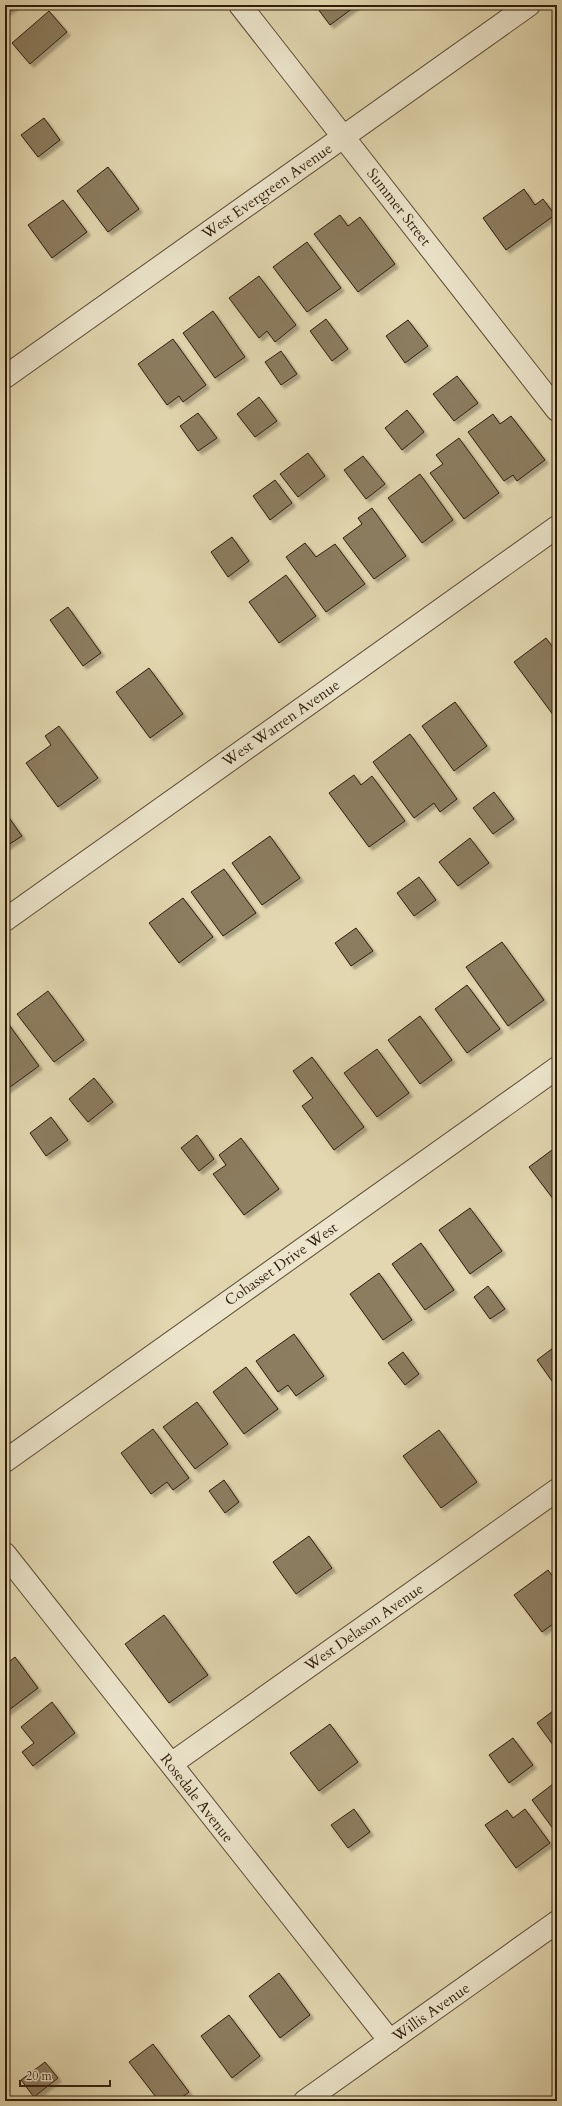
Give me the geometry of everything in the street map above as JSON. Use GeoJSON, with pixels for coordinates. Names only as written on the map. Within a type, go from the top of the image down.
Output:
{"type":"FeatureCollection","features":[{"type":"Feature","properties":{"kind":"street","name":"Summer Street"},"geometry":{"type":"LineString","coordinates":[[240,5],[557,410]]}},
{"type":"Feature","properties":{"kind":"street","name":"West Evergreen Avenue"},"geometry":{"type":"LineString","coordinates":[[5,377],[529,5]]}},
{"type":"Feature","properties":{"kind":"street","name":"West Warren Avenue"},"geometry":{"type":"LineString","coordinates":[[5,920],[557,527]]}},
{"type":"Feature","properties":{"kind":"street","name":"Cohasset Drive West"},"geometry":{"type":"LineString","coordinates":[[5,1461],[557,1068]]}},
{"type":"Feature","properties":{"kind":"street","name":"West Delason Avenue"},"geometry":{"type":"LineString","coordinates":[[171,1764],[557,1490]]}},
{"type":"Feature","properties":{"kind":"street","name":"Rosedale Avenue"},"geometry":{"type":"LineString","coordinates":[[5,1554],[390,2041]]}},
{"type":"Feature","properties":{"kind":"street","name":"Willis Avenue"},"geometry":{"type":"LineString","coordinates":[[305,2101],[557,1922]]}},
{"type":"Feature","properties":{"kind":"building"},"geometry":{"type":"Polygon","coordinates":[[[5,5],[16,5],[5,13],[5,5]]]}},
{"type":"Feature","properties":{"kind":"building"},"geometry":{"type":"Polygon","coordinates":[[[315,5],[357,5],[330,25],[315,5]]]}},
{"type":"Feature","properties":{"kind":"building"},"geometry":{"type":"Polygon","coordinates":[[[49,11],[67,32],[30,64],[12,43],[49,11]]]}},
{"type":"Feature","properties":{"kind":"building"},"geometry":{"type":"Polygon","coordinates":[[[44,118],[60,140],[38,157],[21,135],[44,118]]]}},
{"type":"Feature","properties":{"kind":"building"},"geometry":{"type":"Polygon","coordinates":[[[108,167],[139,209],[108,232],[77,191],[108,167]]]}},
{"type":"Feature","properties":{"kind":"building"},"geometry":{"type":"Polygon","coordinates":[[[524,189],[535,205],[543,199],[555,215],[506,250],[483,218],[524,189]]]}},
{"type":"Feature","properties":{"kind":"building"},"geometry":{"type":"Polygon","coordinates":[[[63,200],[87,232],[52,258],[28,225],[63,200]]]}},
{"type":"Feature","properties":{"kind":"building"},"geometry":{"type":"Polygon","coordinates":[[[340,215],[348,226],[360,217],[395,264],[358,292],[314,234],[340,215]]]}},
{"type":"Feature","properties":{"kind":"building"},"geometry":{"type":"Polygon","coordinates":[[[307,242],[341,288],[307,312],[273,267],[307,242]]]}},
{"type":"Feature","properties":{"kind":"building"},"geometry":{"type":"Polygon","coordinates":[[[259,276],[296,325],[275,342],[267,331],[259,338],[229,298],[259,276]]]}},
{"type":"Feature","properties":{"kind":"building"},"geometry":{"type":"Polygon","coordinates":[[[213,311],[245,357],[215,378],[183,333],[213,311]]]}},
{"type":"Feature","properties":{"kind":"building"},"geometry":{"type":"Polygon","coordinates":[[[326,319],[348,349],[332,361],[310,331],[326,319]]]}},
{"type":"Feature","properties":{"kind":"building"},"geometry":{"type":"Polygon","coordinates":[[[408,320],[428,346],[405,363],[386,336],[408,320]]]}},
{"type":"Feature","properties":{"kind":"building"},"geometry":{"type":"Polygon","coordinates":[[[173,339],[206,385],[183,402],[179,396],[167,405],[138,364],[173,339]]]}},
{"type":"Feature","properties":{"kind":"building"},"geometry":{"type":"Polygon","coordinates":[[[281,351],[297,374],[281,385],[265,362],[281,351]]]}},
{"type":"Feature","properties":{"kind":"building"},"geometry":{"type":"Polygon","coordinates":[[[457,376],[478,403],[454,421],[433,394],[457,376]]]}},
{"type":"Feature","properties":{"kind":"building"},"geometry":{"type":"Polygon","coordinates":[[[259,397],[277,421],[255,437],[237,414],[259,397]]]}},
{"type":"Feature","properties":{"kind":"building"},"geometry":{"type":"Polygon","coordinates":[[[407,410],[424,432],[402,450],[385,428],[407,410]]]}},
{"type":"Feature","properties":{"kind":"building"},"geometry":{"type":"Polygon","coordinates":[[[198,413],[217,438],[198,451],[180,426],[198,413]]]}},
{"type":"Feature","properties":{"kind":"building"},"geometry":{"type":"Polygon","coordinates":[[[493,414],[500,424],[511,416],[545,460],[517,481],[513,475],[504,481],[468,432],[493,414]]]}},
{"type":"Feature","properties":{"kind":"building"},"geometry":{"type":"Polygon","coordinates":[[[459,438],[499,493],[464,519],[430,473],[443,464],[436,455],[459,438]]]}},
{"type":"Feature","properties":{"kind":"building"},"geometry":{"type":"Polygon","coordinates":[[[308,453],[325,476],[298,497],[280,474],[308,453]]]}},
{"type":"Feature","properties":{"kind":"building"},"geometry":{"type":"Polygon","coordinates":[[[363,456],[385,484],[366,499],[344,470],[363,456]]]}},
{"type":"Feature","properties":{"kind":"building"},"geometry":{"type":"Polygon","coordinates":[[[420,474],[453,520],[422,543],[388,498],[420,474]]]}},
{"type":"Feature","properties":{"kind":"building"},"geometry":{"type":"Polygon","coordinates":[[[275,480],[292,503],[270,520],[253,496],[275,480]]]}},
{"type":"Feature","properties":{"kind":"building"},"geometry":{"type":"Polygon","coordinates":[[[372,508],[406,556],[374,579],[343,538],[362,524],[358,518],[372,508]]]}},
{"type":"Feature","properties":{"kind":"building"},"geometry":{"type":"Polygon","coordinates":[[[232,537],[249,561],[228,577],[211,552],[232,537]]]}},
{"type":"Feature","properties":{"kind":"building"},"geometry":{"type":"Polygon","coordinates":[[[305,543],[316,557],[335,544],[365,584],[326,612],[286,557],[305,543]]]}},
{"type":"Feature","properties":{"kind":"building"},"geometry":{"type":"Polygon","coordinates":[[[286,575],[316,616],[279,643],[249,602],[286,575]]]}},
{"type":"Feature","properties":{"kind":"building"},"geometry":{"type":"Polygon","coordinates":[[[68,607],[101,653],[83,666],[50,620],[68,607]]]}},
{"type":"Feature","properties":{"kind":"building"},"geometry":{"type":"Polygon","coordinates":[[[557,629],[557,638],[553,632],[557,629]]]}},
{"type":"Feature","properties":{"kind":"building"},"geometry":{"type":"Polygon","coordinates":[[[546,638],[557,653],[557,713],[554,716],[514,662],[546,638]]]}},
{"type":"Feature","properties":{"kind":"building"},"geometry":{"type":"Polygon","coordinates":[[[149,668],[183,714],[150,738],[116,692],[149,668]]]}},
{"type":"Feature","properties":{"kind":"building"},"geometry":{"type":"Polygon","coordinates":[[[455,702],[487,746],[454,771],[422,726],[455,702]]]}},
{"type":"Feature","properties":{"kind":"building"},"geometry":{"type":"Polygon","coordinates":[[[59,726],[98,778],[58,807],[26,763],[51,745],[45,736],[59,726]]]}},
{"type":"Feature","properties":{"kind":"building"},"geometry":{"type":"Polygon","coordinates":[[[410,734],[457,799],[440,812],[434,803],[414,818],[373,762],[410,734]]]}},
{"type":"Feature","properties":{"kind":"building"},"geometry":{"type":"Polygon","coordinates":[[[354,775],[361,785],[372,776],[405,821],[369,847],[329,793],[354,775]]]}},
{"type":"Feature","properties":{"kind":"building"},"geometry":{"type":"Polygon","coordinates":[[[494,792],[514,819],[493,834],[473,808],[494,792]]]}},
{"type":"Feature","properties":{"kind":"building"},"geometry":{"type":"Polygon","coordinates":[[[5,812],[22,836],[5,847],[5,812]]]}},
{"type":"Feature","properties":{"kind":"building"},"geometry":{"type":"Polygon","coordinates":[[[270,836],[300,878],[262,905],[232,863],[270,836]]]}},
{"type":"Feature","properties":{"kind":"building"},"geometry":{"type":"Polygon","coordinates":[[[470,838],[489,863],[458,886],[439,862],[470,838]]]}},
{"type":"Feature","properties":{"kind":"building"},"geometry":{"type":"Polygon","coordinates":[[[224,869],[256,913],[223,936],[191,892],[224,869]]]}},
{"type":"Feature","properties":{"kind":"building"},"geometry":{"type":"Polygon","coordinates":[[[419,877],[436,900],[414,916],[397,893],[419,877]]]}},
{"type":"Feature","properties":{"kind":"building"},"geometry":{"type":"Polygon","coordinates":[[[183,898],[213,937],[179,963],[149,923],[183,898]]]}},
{"type":"Feature","properties":{"kind":"building"},"geometry":{"type":"Polygon","coordinates":[[[356,928],[373,951],[351,966],[335,943],[356,928]]]}},
{"type":"Feature","properties":{"kind":"building"},"geometry":{"type":"Polygon","coordinates":[[[502,942],[544,1000],[508,1026],[466,967],[502,942]]]}},
{"type":"Feature","properties":{"kind":"building"},"geometry":{"type":"Polygon","coordinates":[[[467,985],[500,1029],[467,1053],[435,1009],[467,985]]]}},
{"type":"Feature","properties":{"kind":"building"},"geometry":{"type":"Polygon","coordinates":[[[48,991],[84,1040],[54,1062],[17,1014],[48,991]]]}},
{"type":"Feature","properties":{"kind":"building"},"geometry":{"type":"Polygon","coordinates":[[[420,1016],[452,1060],[420,1084],[388,1040],[420,1016]]]}},
{"type":"Feature","properties":{"kind":"building"},"geometry":{"type":"Polygon","coordinates":[[[7,1022],[39,1066],[6,1090],[5,1024],[7,1022]]]}},
{"type":"Feature","properties":{"kind":"building"},"geometry":{"type":"Polygon","coordinates":[[[377,1049],[409,1093],[377,1117],[344,1073],[377,1049]]]}},
{"type":"Feature","properties":{"kind":"building"},"geometry":{"type":"Polygon","coordinates":[[[312,1057],[364,1127],[334,1150],[302,1106],[313,1098],[293,1071],[312,1057]]]}},
{"type":"Feature","properties":{"kind":"building"},"geometry":{"type":"Polygon","coordinates":[[[94,1078],[113,1102],[88,1122],[69,1099],[94,1078]]]}},
{"type":"Feature","properties":{"kind":"building"},"geometry":{"type":"Polygon","coordinates":[[[51,1117],[68,1140],[46,1156],[30,1133],[51,1117]]]}},
{"type":"Feature","properties":{"kind":"building"},"geometry":{"type":"Polygon","coordinates":[[[197,1135],[214,1159],[199,1171],[181,1148],[197,1135]]]}},
{"type":"Feature","properties":{"kind":"building"},"geometry":{"type":"Polygon","coordinates":[[[241,1138],[279,1189],[244,1215],[213,1174],[226,1165],[219,1155],[241,1138]]]}},
{"type":"Feature","properties":{"kind":"building"},"geometry":{"type":"Polygon","coordinates":[[[556,1147],[557,1149],[557,1204],[529,1167],[556,1147]]]}},
{"type":"Feature","properties":{"kind":"building"},"geometry":{"type":"Polygon","coordinates":[[[470,1208],[502,1251],[470,1274],[439,1230],[470,1208]]]}},
{"type":"Feature","properties":{"kind":"building"},"geometry":{"type":"Polygon","coordinates":[[[421,1243],[454,1290],[425,1310],[392,1264],[421,1243]]]}},
{"type":"Feature","properties":{"kind":"building"},"geometry":{"type":"Polygon","coordinates":[[[379,1273],[412,1320],[383,1340],[350,1294],[379,1273]]]}},
{"type":"Feature","properties":{"kind":"building"},"geometry":{"type":"Polygon","coordinates":[[[488,1286],[505,1309],[490,1319],[474,1297],[488,1286]]]}},
{"type":"Feature","properties":{"kind":"building"},"geometry":{"type":"Polygon","coordinates":[[[294,1334],[324,1376],[296,1396],[288,1385],[278,1392],[256,1361],[294,1334]]]}},
{"type":"Feature","properties":{"kind":"building"},"geometry":{"type":"Polygon","coordinates":[[[557,1345],[557,1388],[537,1360],[557,1345]]]}},
{"type":"Feature","properties":{"kind":"building"},"geometry":{"type":"Polygon","coordinates":[[[403,1352],[419,1374],[405,1385],[388,1363],[403,1352]]]}},
{"type":"Feature","properties":{"kind":"building"},"geometry":{"type":"Polygon","coordinates":[[[246,1367],[278,1409],[244,1434],[213,1392],[246,1367]]]}},
{"type":"Feature","properties":{"kind":"building"},"geometry":{"type":"Polygon","coordinates":[[[197,1402],[228,1444],[195,1469],[163,1427],[197,1402]]]}},
{"type":"Feature","properties":{"kind":"building"},"geometry":{"type":"Polygon","coordinates":[[[153,1429],[189,1478],[173,1490],[167,1482],[151,1494],[121,1453],[153,1429]]]}},
{"type":"Feature","properties":{"kind":"building"},"geometry":{"type":"Polygon","coordinates":[[[439,1430],[477,1482],[441,1508],[403,1456],[439,1430]]]}},
{"type":"Feature","properties":{"kind":"building"},"geometry":{"type":"Polygon","coordinates":[[[224,1480],[239,1502],[225,1513],[209,1491],[224,1480]]]}},
{"type":"Feature","properties":{"kind":"building"},"geometry":{"type":"Polygon","coordinates":[[[309,1536],[332,1568],[296,1594],[273,1562],[309,1536]]]}},
{"type":"Feature","properties":{"kind":"building"},"geometry":{"type":"Polygon","coordinates":[[[548,1570],[557,1582],[557,1621],[542,1632],[514,1595],[548,1570]]]}},
{"type":"Feature","properties":{"kind":"building"},"geometry":{"type":"Polygon","coordinates":[[[164,1615],[208,1675],[169,1703],[125,1644],[164,1615]]]}},
{"type":"Feature","properties":{"kind":"building"},"geometry":{"type":"Polygon","coordinates":[[[15,1657],[38,1688],[5,1713],[5,1665],[15,1657]]]}},
{"type":"Feature","properties":{"kind":"building"},"geometry":{"type":"Polygon","coordinates":[[[557,1658],[557,1667],[553,1661],[557,1658]]]}},
{"type":"Feature","properties":{"kind":"building"},"geometry":{"type":"Polygon","coordinates":[[[52,1702],[75,1733],[33,1766],[22,1752],[34,1743],[21,1727],[52,1702]]]}},
{"type":"Feature","properties":{"kind":"building"},"geometry":{"type":"Polygon","coordinates":[[[557,1708],[557,1748],[556,1749],[537,1723],[557,1708]]]}},
{"type":"Feature","properties":{"kind":"building"},"geometry":{"type":"Polygon","coordinates":[[[330,1724],[358,1762],[319,1791],[290,1753],[330,1724]]]}},
{"type":"Feature","properties":{"kind":"building"},"geometry":{"type":"Polygon","coordinates":[[[513,1738],[533,1765],[509,1783],[489,1755],[513,1738]]]}},
{"type":"Feature","properties":{"kind":"building"},"geometry":{"type":"Polygon","coordinates":[[[557,1781],[557,1834],[532,1800],[557,1781]]]}},
{"type":"Feature","properties":{"kind":"building"},"geometry":{"type":"Polygon","coordinates":[[[354,1809],[370,1832],[348,1848],[331,1825],[354,1809]]]}},
{"type":"Feature","properties":{"kind":"building"},"geometry":{"type":"Polygon","coordinates":[[[525,1809],[550,1843],[516,1868],[485,1825],[507,1810],[513,1818],[525,1809]]]}},
{"type":"Feature","properties":{"kind":"building"},"geometry":{"type":"Polygon","coordinates":[[[279,1973],[310,2015],[280,2038],[249,1996],[279,1973]]]}},
{"type":"Feature","properties":{"kind":"building"},"geometry":{"type":"Polygon","coordinates":[[[229,2015],[260,2056],[232,2078],[201,2036],[229,2015]]]}},
{"type":"Feature","properties":{"kind":"building"},"geometry":{"type":"Polygon","coordinates":[[[153,2044],[189,2092],[177,2101],[159,2101],[129,2062],[153,2044]]]}},
{"type":"Feature","properties":{"kind":"building"},"geometry":{"type":"Polygon","coordinates":[[[45,2062],[58,2078],[34,2097],[21,2080],[45,2062]]]}}]}
